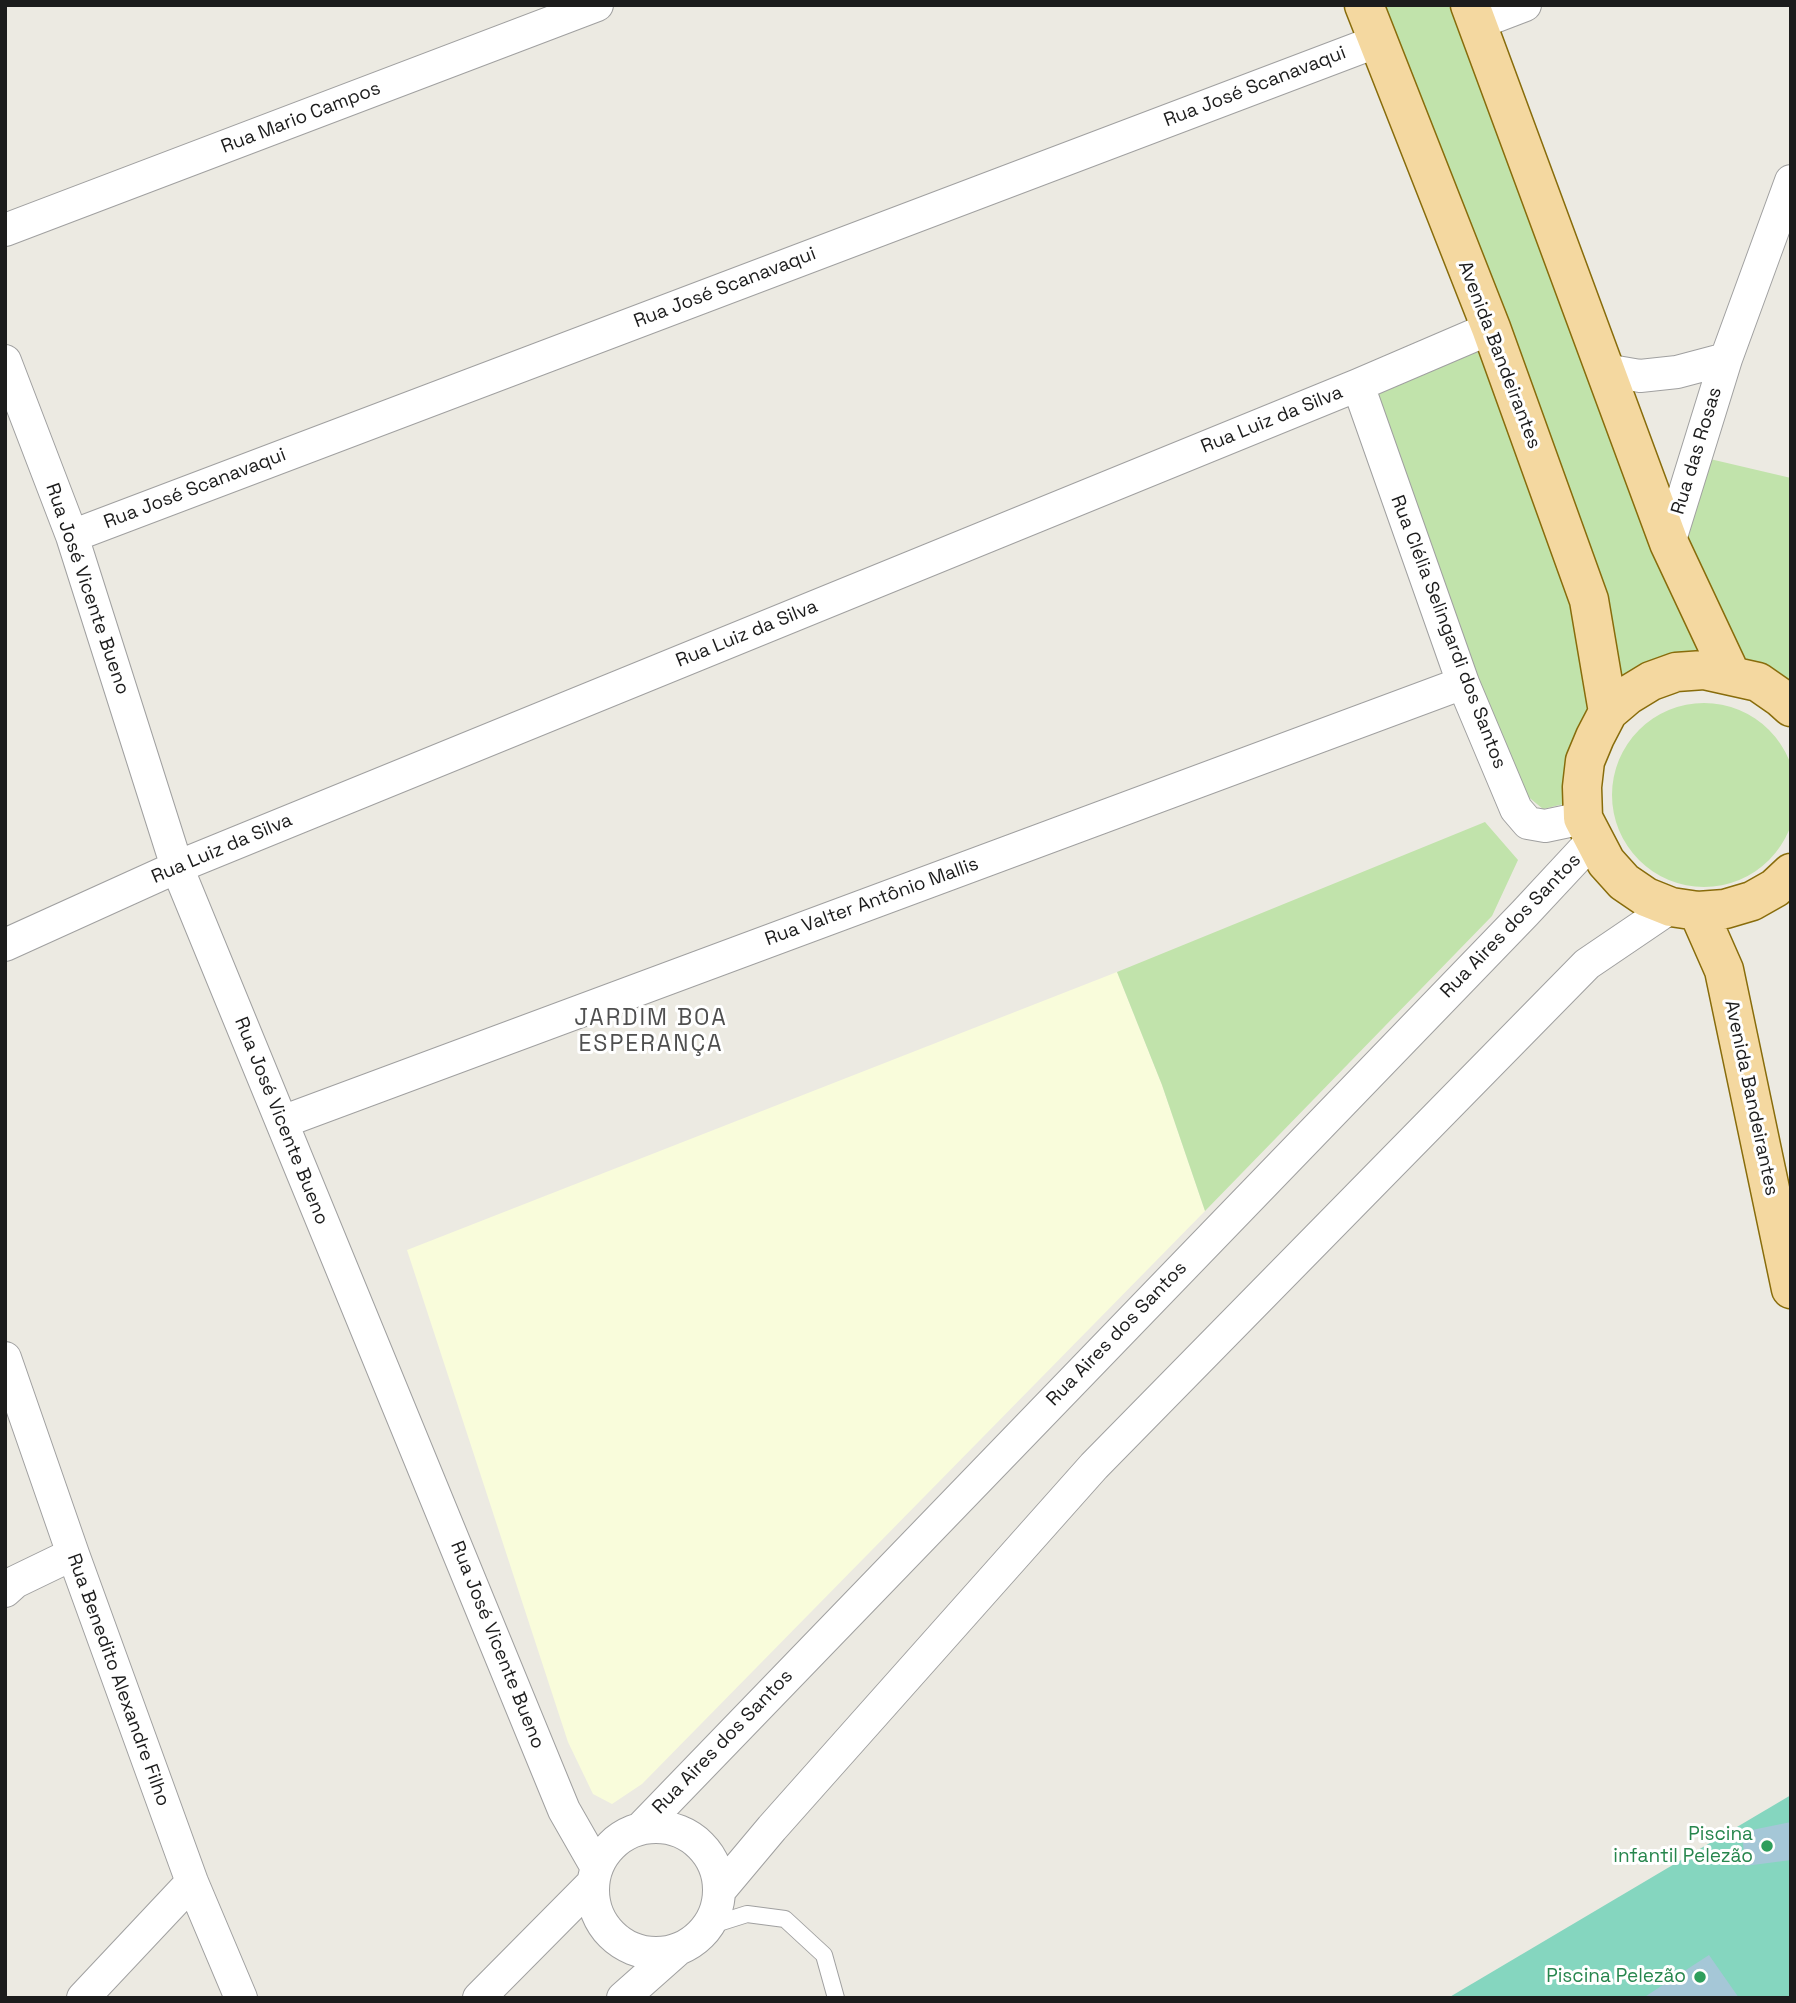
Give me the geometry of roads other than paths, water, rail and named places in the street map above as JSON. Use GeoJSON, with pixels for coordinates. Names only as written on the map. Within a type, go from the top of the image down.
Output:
{"type":"FeatureCollection","features":[{"type":"Feature","properties":{"kind":"main road","name":"Avenida Bandeirantes"},"geometry":{"type":"LineString","coordinates":[[1364,5],[1490,328],[1589,600],[1608,712]]}},
{"type":"Feature","properties":{"kind":"main road"},"geometry":{"type":"LineString","coordinates":[[1474,14],[1669,543],[1731,675]]}},
{"type":"Feature","properties":{"kind":"main road"},"geometry":{"type":"LineString","coordinates":[[1791,707],[1758,682],[1731,675],[1704,670],[1676,672],[1651,681],[1608,712],[1585,761],[1582,788],[1588,829],[1606,862],[1625,882],[1646,897],[1685,909],[1725,909],[1752,901],[1775,888],[1791,873]]}},
{"type":"Feature","properties":{"kind":"main road","name":"Avenida Bandeirantes"},"geometry":{"type":"LineString","coordinates":[[1685,909],[1724,970],[1791,1289]]}},
{"type":"Feature","properties":{"kind":"street","name":"Rua Mario Campos"},"geometry":{"type":"LineString","coordinates":[[5,230],[597,5]]}},
{"type":"Feature","properties":{"kind":"street"},"geometry":{"type":"LineString","coordinates":[[1474,14],[1525,5]]}},
{"type":"Feature","properties":{"kind":"street","name":"Rua José Scanavaqui"},"geometry":{"type":"LineString","coordinates":[[72,536],[1378,41]]}},
{"type":"Feature","properties":{"kind":"street","name":"Rua das Rosas"},"geometry":{"type":"LineString","coordinates":[[1669,543],[1726,359],[1788,193]]}},
{"type":"Feature","properties":{"kind":"street","name":"Rua Luiz da Silva"},"geometry":{"type":"LineString","coordinates":[[5,945],[177,867],[1358,385],[1490,328]]}},
{"type":"Feature","properties":{"kind":"street","name":"Rua das Rosas"},"geometry":{"type":"LineString","coordinates":[[1605,370],[1640,376],[1677,372],[1726,359]]}},
{"type":"Feature","properties":{"kind":"street","name":"Rua José Vicente Bueno"},"geometry":{"type":"LineString","coordinates":[[5,361],[72,536],[177,867],[564,1810],[594,1874]]}},
{"type":"Feature","properties":{"kind":"street","name":"Rua Clélia Selingardi dos Santos"},"geometry":{"type":"LineString","coordinates":[[1358,385],[1463,683],[1516,809],[1528,823],[1588,829]]}},
{"type":"Feature","properties":{"kind":"street","name":"Rua Valter Antônio Mallis"},"geometry":{"type":"LineString","coordinates":[[282,1122],[1463,683]]}},
{"type":"Feature","properties":{"kind":"street","name":"Rua Aires dos Santos"},"geometry":{"type":"LineString","coordinates":[[479,1998],[594,1874],[609,1847],[624,1835],[641,1828],[1525,913],[1588,829]]}},
{"type":"Feature","properties":{"kind":"street"},"geometry":{"type":"LineString","coordinates":[[623,1998],[709,1926],[717,1908],[720,1890],[1094,1466],[1587,964],[1685,909]]}},
{"type":"Feature","properties":{"kind":"street","name":"Rua Benedito Alexandre Filho"},"geometry":{"type":"LineString","coordinates":[[5,1358],[192,1882],[241,1998]]}},
{"type":"Feature","properties":{"kind":"street"},"geometry":{"type":"LineString","coordinates":[[5,1591],[15,1582],[73,1553]]}},
{"type":"Feature","properties":{"kind":"street","name":"Rua Aires dos Santos"},"geometry":{"type":"LineString","coordinates":[[641,1828],[679,1831],[696,1840],[717,1871],[720,1890]]}},
{"type":"Feature","properties":{"kind":"street"},"geometry":{"type":"LineString","coordinates":[[594,1874],[593,1904],[601,1923],[615,1939],[634,1950],[654,1954],[676,1951]]}},
{"type":"Feature","properties":{"kind":"street"},"geometry":{"type":"LineString","coordinates":[[83,1998],[192,1882]]}},
{"type":"Feature","properties":{"kind":"lane"},"geometry":{"type":"LineString","coordinates":[[709,1926],[747,1914],[785,1919],[824,1955],[836,1998]]}},
{"type":"Feature","properties":{"kind":"water","name":"Piscina infantil Pelezão"},"geometry":{"type":"Polygon","coordinates":[[[1791,1822],[1791,1860],[1745,1866],[1742,1832],[1791,1822]]]}},
{"type":"Feature","properties":{"kind":"water","name":"Piscina Pelezão"},"geometry":{"type":"Polygon","coordinates":[[[1709,1955],[1739,1998],[1643,1998],[1709,1955]]]}},
{"type":"Feature","properties":{"kind":"place","name":"Piscina infantil Pelezão"},"geometry":{"type":"Point","coordinates":[1767,1846]}},
{"type":"Feature","properties":{"kind":"place","name":"Piscina Pelezão"},"geometry":{"type":"Point","coordinates":[1700,1977]}},
{"type":"Feature","properties":{"kind":"district","name":"JARDIM BOA ESPERANÇA"},"geometry":{"type":"Point","coordinates":[651,1032]}}]}
